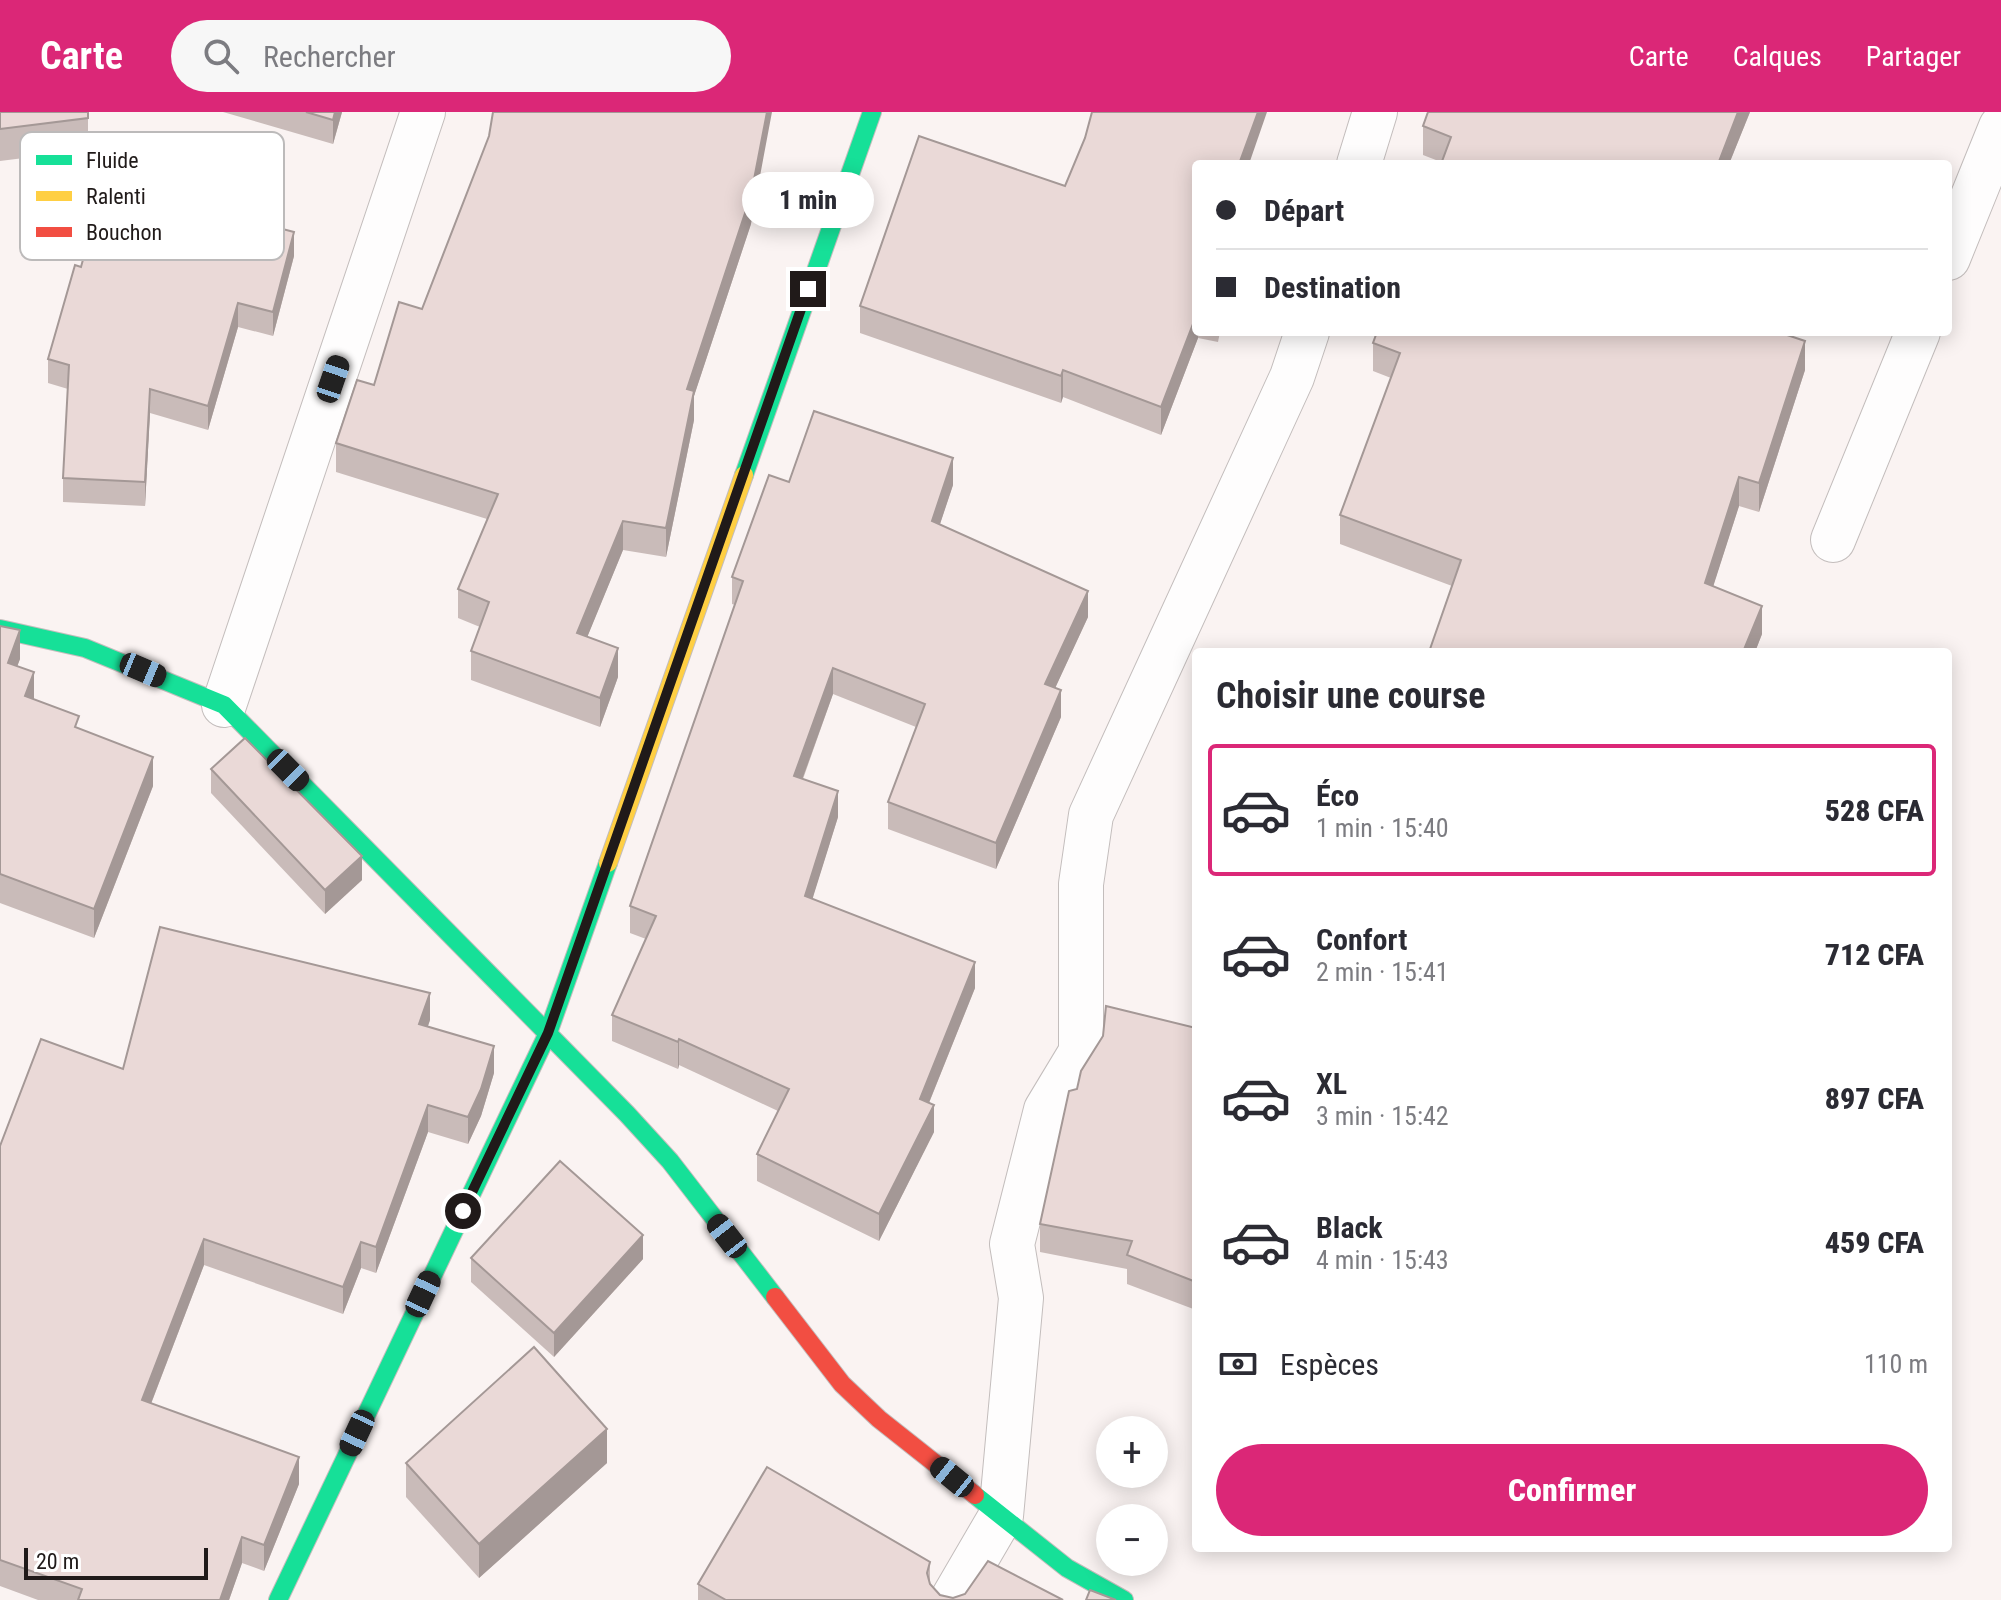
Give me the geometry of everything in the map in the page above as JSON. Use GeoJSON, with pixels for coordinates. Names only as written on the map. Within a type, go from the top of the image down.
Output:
{"type":"FeatureCollection","features":[{"type":"Feature","properties":{"kind":"street"},"geometry":{"type":"LineString","coordinates":[[224,705],[423,112]]}},
{"type":"Feature","properties":{"kind":"street"},"geometry":{"type":"LineString","coordinates":[[278,1600],[548,1033],[872,112]]}},
{"type":"Feature","properties":{"kind":"street"},"geometry":{"type":"LineString","coordinates":[[1360,160],[1375,112]]}},
{"type":"Feature","properties":{"kind":"street"},"geometry":{"type":"LineString","coordinates":[[1952,248],[2001,127]]}},
{"type":"Feature","properties":{"kind":"street"},"geometry":{"type":"LineString","coordinates":[[952,1600],[1001,1516],[1021,1298],[1012,1244],[1046,1110],[1081,1052],[1081,884],[1091,815],[1292,377],[1306,336]]}},
{"type":"Feature","properties":{"kind":"street"},"geometry":{"type":"LineString","coordinates":[[1833,540],[1916,336]]}},
{"type":"Feature","properties":{"kind":"street"},"geometry":{"type":"LineString","coordinates":[[0,629],[85,648],[224,705],[670,1161],[842,1384],[1067,1568],[1124,1600]]}},
{"type":"Feature","properties":{"kind":"building"},"geometry":{"type":"Polygon","coordinates":[[[0,112],[88,112],[88,118],[0,129],[0,112]]]}},
{"type":"Feature","properties":{"kind":"building"},"geometry":{"type":"Polygon","coordinates":[[[306,112],[335,112],[333,120],[306,112]]]}},
{"type":"Feature","properties":{"kind":"building"},"geometry":{"type":"Polygon","coordinates":[[[493,112],[767,112],[751,195],[687,389],[694,391],[666,528],[623,521],[577,633],[618,648],[600,698],[471,651],[489,602],[458,589],[498,494],[336,443],[357,380],[374,385],[399,302],[422,309],[489,136],[493,112]]]}},
{"type":"Feature","properties":{"kind":"building"},"geometry":{"type":"Polygon","coordinates":[[[1092,112],[1258,112],[1240,160],[1192,160],[1192,326],[1161,407],[1063,370],[1061,376],[860,306],[919,136],[1065,186],[1092,112]]]}},
{"type":"Feature","properties":{"kind":"building"},"geometry":{"type":"Polygon","coordinates":[[[1428,112],[1738,112],[1720,160],[1442,160],[1451,137],[1423,126],[1428,112]]]}},
{"type":"Feature","properties":{"kind":"building"},"geometry":{"type":"Polygon","coordinates":[[[284,229],[294,232],[273,312],[238,303],[208,406],[150,389],[145,482],[63,478],[69,365],[48,359],[75,265],[81,267],[83,260],[284,260],[284,229]]]}},
{"type":"Feature","properties":{"kind":"building"},"geometry":{"type":"Polygon","coordinates":[[[1376,336],[1790,336],[1805,341],[1759,483],[1739,477],[1705,583],[1762,606],[1745,648],[1430,648],[1461,560],[1340,515],[1400,353],[1373,343],[1376,336]]]}},
{"type":"Feature","properties":{"kind":"building"},"geometry":{"type":"Polygon","coordinates":[[[814,411],[953,458],[932,521],[1088,591],[1045,684],[1061,690],[996,843],[888,802],[925,704],[833,668],[794,776],[838,791],[805,896],[975,962],[920,1099],[934,1105],[879,1214],[757,1154],[789,1089],[679,1039],[678,1042],[612,1015],[656,916],[630,906],[743,581],[732,577],[769,475],[789,482],[814,411]]]}},
{"type":"Feature","properties":{"kind":"building"},"geometry":{"type":"Polygon","coordinates":[[[0,626],[20,630],[8,663],[34,672],[25,696],[79,716],[75,727],[153,757],[94,909],[0,874],[0,626]]]}},
{"type":"Feature","properties":{"kind":"building"},"geometry":{"type":"Polygon","coordinates":[[[245,738],[362,856],[325,890],[211,769],[245,738]]]}},
{"type":"Feature","properties":{"kind":"building"},"geometry":{"type":"Polygon","coordinates":[[[160,927],[430,993],[419,1024],[494,1046],[481,1089],[468,1117],[428,1105],[376,1247],[361,1242],[343,1287],[204,1239],[142,1400],[299,1457],[264,1545],[242,1537],[220,1600],[78,1600],[82,1589],[0,1560],[0,1146],[41,1039],[123,1069],[160,927]]]}},
{"type":"Feature","properties":{"kind":"building"},"geometry":{"type":"Polygon","coordinates":[[[1106,1006],[1192,1027],[1192,1280],[1127,1255],[1132,1241],[1040,1224],[1069,1091],[1077,1089],[1081,1071],[1103,1036],[1106,1006]]]}},
{"type":"Feature","properties":{"kind":"building"},"geometry":{"type":"Polygon","coordinates":[[[560,1161],[643,1235],[554,1333],[471,1258],[560,1161]]]}},
{"type":"Feature","properties":{"kind":"building"},"geometry":{"type":"Polygon","coordinates":[[[534,1347],[607,1429],[479,1544],[406,1463],[534,1347]]]}},
{"type":"Feature","properties":{"kind":"building"},"geometry":{"type":"Polygon","coordinates":[[[767,1467],[930,1562],[927,1573],[930,1584],[940,1595],[953,1598],[965,1594],[988,1561],[1063,1600],[726,1600],[698,1584],[767,1467]]]}},
{"type":"Feature","properties":{"kind":"building"},"geometry":{"type":"Polygon","coordinates":[[[1090,1590],[1116,1600],[1086,1600],[1090,1590]]]}},
{"type":"Feature","properties":{"kind":"traffic: fast"},"geometry":{"type":"LineString","coordinates":[[744,475],[872,112]]}},
{"type":"Feature","properties":{"kind":"traffic: fast"},"geometry":{"type":"LineString","coordinates":[[0,629],[85,648],[224,705],[627,1114],[670,1161],[775,1297]]}},
{"type":"Feature","properties":{"kind":"traffic: fast"},"geometry":{"type":"LineString","coordinates":[[278,1600],[548,1033],[608,863]]}},
{"type":"Feature","properties":{"kind":"traffic: fast"},"geometry":{"type":"LineString","coordinates":[[975,1495],[1067,1568],[1124,1600]]}},
{"type":"Feature","properties":{"kind":"traffic: slow"},"geometry":{"type":"LineString","coordinates":[[608,863],[744,475]]}},
{"type":"Feature","properties":{"kind":"traffic: jam"},"geometry":{"type":"LineString","coordinates":[[775,1297],[842,1384],[879,1419],[975,1495]]}},
{"type":"Feature","properties":{"kind":"route"},"geometry":{"type":"LineString","coordinates":[[463,1211],[548,1033],[808,289]]}}]}
